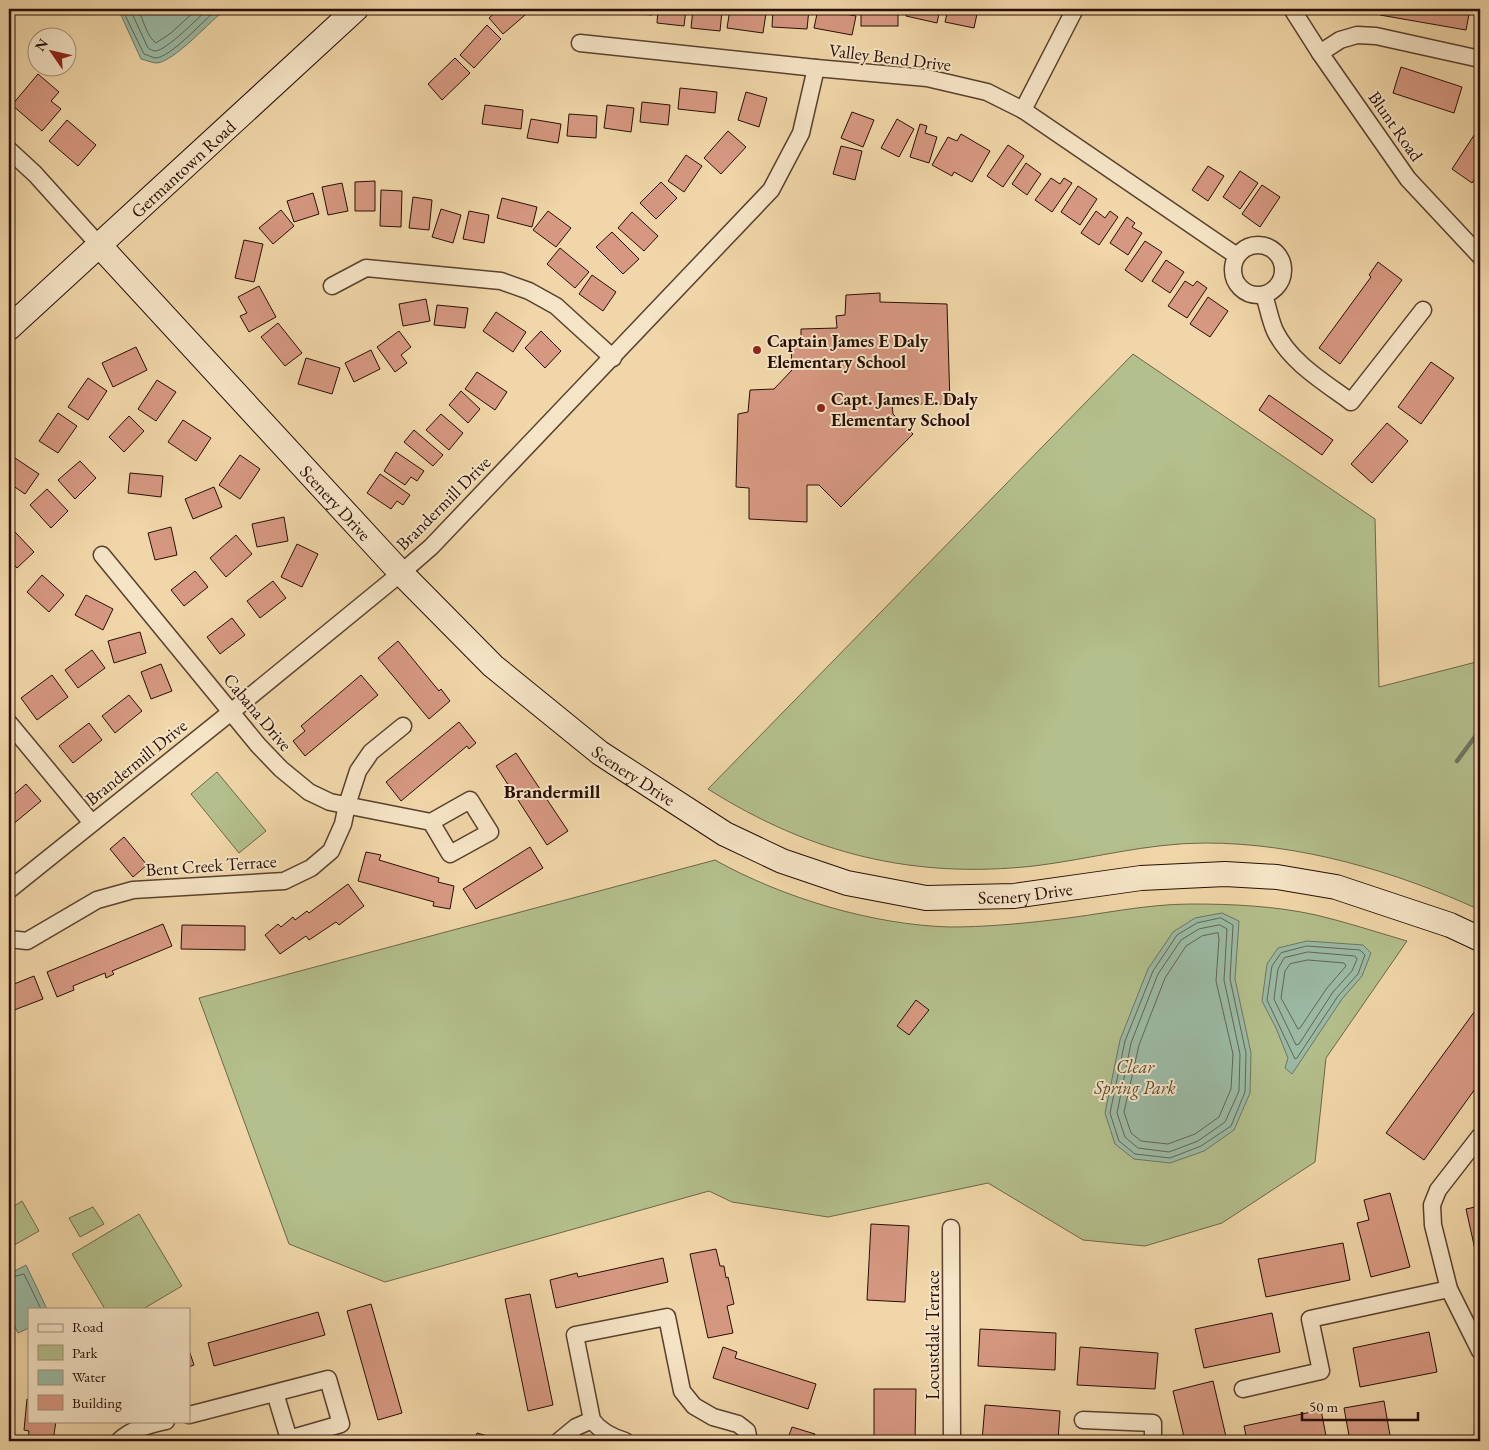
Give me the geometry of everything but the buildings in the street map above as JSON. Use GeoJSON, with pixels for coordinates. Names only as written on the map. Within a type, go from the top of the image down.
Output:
{"type":"FeatureCollection","features":[{"type":"Feature","properties":{"kind":"street","name":"Germantown Road"},"geometry":{"type":"LineString","coordinates":[[9,328],[356,9]]}},
{"type":"Feature","properties":{"kind":"street"},"geometry":{"type":"LineString","coordinates":[[1023,110],[1075,9]]}},
{"type":"Feature","properties":{"kind":"street","name":"Blunt Road"},"geometry":{"type":"LineString","coordinates":[[1292,9],[1320,53],[1408,179],[1480,256]]}},
{"type":"Feature","properties":{"kind":"street"},"geometry":{"type":"LineString","coordinates":[[1320,53],[1340,40],[1357,35],[1376,36],[1480,59]]}},
{"type":"Feature","properties":{"kind":"street","name":"Valley Bend Drive"},"geometry":{"type":"LineString","coordinates":[[580,43],[927,78],[987,92],[1023,110],[1237,256]]}},
{"type":"Feature","properties":{"kind":"street","name":"Brandermill Drive"},"geometry":{"type":"LineString","coordinates":[[9,890],[231,712],[431,547],[771,190],[802,133],[816,68]]}},
{"type":"Feature","properties":{"kind":"street","name":"Scenery Drive"},"geometry":{"type":"LineString","coordinates":[[9,150],[35,174],[401,573],[493,666],[600,753],[725,834],[782,862],[847,883],[926,898],[1014,896],[1141,878],[1226,874],[1277,877],[1344,890],[1450,925],[1480,939]]}},
{"type":"Feature","properties":{"kind":"street"},"geometry":{"type":"LineString","coordinates":[[1254,245],[1268,248],[1276,253],[1283,270],[1280,281],[1274,290],[1264,295],[1251,295],[1240,289],[1235,281],[1233,272],[1233,264],[1237,256],[1244,249],[1254,245]]}},
{"type":"Feature","properties":{"kind":"street"},"geometry":{"type":"LineString","coordinates":[[332,286],[366,268],[501,281],[529,291],[556,306],[613,358]]}},
{"type":"Feature","properties":{"kind":"street"},"geometry":{"type":"LineString","coordinates":[[1264,295],[1281,342],[1311,372],[1351,402],[1423,310]]}},
{"type":"Feature","properties":{"kind":"street","name":"Cabana Drive"},"geometry":{"type":"LineString","coordinates":[[102,554],[231,712],[281,769],[309,792],[330,802],[431,822]]}},
{"type":"Feature","properties":{"kind":"street"},"geometry":{"type":"LineString","coordinates":[[9,724],[92,823]]}},
{"type":"Feature","properties":{"kind":"street","name":"Bent Creek Terrace"},"geometry":{"type":"LineString","coordinates":[[9,939],[27,941],[98,900],[133,890],[284,881],[311,868],[331,851],[343,824],[358,771],[371,752],[403,726]]}},
{"type":"Feature","properties":{"kind":"street"},"geometry":{"type":"LineString","coordinates":[[1479,1344],[1449,1289],[1433,1225],[1432,1206],[1438,1190],[1480,1136]]}},
{"type":"Feature","properties":{"kind":"street","name":"Locustdale Terrace"},"geometry":{"type":"LineString","coordinates":[[952,1228],[952,1441]]}},
{"type":"Feature","properties":{"kind":"street"},"geometry":{"type":"LineString","coordinates":[[1243,1388],[1321,1371],[1310,1319],[1449,1289]]}},
{"type":"Feature","properties":{"kind":"street"},"geometry":{"type":"LineString","coordinates":[[625,1441],[608,1435],[597,1427],[592,1420],[575,1335],[667,1317],[682,1391],[694,1406],[712,1417],[738,1424],[747,1431],[750,1441]]}},
{"type":"Feature","properties":{"kind":"street"},"geometry":{"type":"LineString","coordinates":[[190,1415],[328,1379],[341,1424],[289,1439],[275,1393]]}},
{"type":"Feature","properties":{"kind":"street"},"geometry":{"type":"LineString","coordinates":[[559,1441],[576,1427],[592,1420]]}},
{"type":"Feature","properties":{"kind":"street"},"geometry":{"type":"LineString","coordinates":[[1083,1420],[1153,1423],[1153,1441]]}},
{"type":"Feature","properties":{"kind":"street"},"geometry":{"type":"LineString","coordinates":[[119,1441],[122,1437],[141,1428],[162,1422]]}},
{"type":"Feature","properties":{"kind":"green space"},"geometry":{"type":"Polygon","coordinates":[[[1133,354],[1375,519],[1379,687],[1480,661],[1480,910],[1414,883],[1346,862],[1276,848],[1240,844],[1205,843],[1140,848],[1034,866],[989,869],[946,869],[905,864],[864,857],[785,830],[747,812],[708,789],[1133,354]]]}},
{"type":"Feature","properties":{"kind":"green space"},"geometry":{"type":"Polygon","coordinates":[[[217,772],[266,831],[239,853],[191,794],[217,772]]]}},
{"type":"Feature","properties":{"kind":"green space","name":"Clear Spring Park"},"geometry":{"type":"Polygon","coordinates":[[[715,860],[741,874],[770,886],[829,907],[890,921],[921,925],[950,927],[1001,925],[1174,904],[1222,904],[1254,906],[1316,915],[1407,941],[1326,1058],[1315,1162],[1222,1223],[1145,1246],[1083,1240],[988,1183],[828,1217],[732,1202],[709,1191],[385,1282],[289,1244],[199,998],[715,860]]]}},
{"type":"Feature","properties":{"kind":"green space"},"geometry":{"type":"Polygon","coordinates":[[[22,1201],[39,1231],[9,1248],[9,1209],[22,1201]]]}},
{"type":"Feature","properties":{"kind":"green space"},"geometry":{"type":"Polygon","coordinates":[[[93,1207],[104,1224],[80,1237],[69,1218],[93,1207]]]}},
{"type":"Feature","properties":{"kind":"green space"},"geometry":{"type":"Polygon","coordinates":[[[139,1214],[182,1286],[145,1308],[104,1308],[72,1254],[139,1214]]]}},
{"type":"Feature","properties":{"kind":"water"},"geometry":{"type":"Polygon","coordinates":[[[114,9],[226,9],[183,48],[164,61],[153,63],[141,59],[120,13],[114,9]]]}},
{"type":"Feature","properties":{"kind":"water"},"geometry":{"type":"Polygon","coordinates":[[[1222,913],[1239,921],[1235,979],[1251,1053],[1250,1093],[1234,1130],[1204,1151],[1170,1163],[1134,1159],[1115,1144],[1105,1113],[1120,1040],[1148,969],[1173,932],[1195,918],[1222,913]]]}},
{"type":"Feature","properties":{"kind":"water"},"geometry":{"type":"Polygon","coordinates":[[[1307,941],[1363,945],[1371,953],[1362,976],[1342,999],[1292,1074],[1285,1068],[1288,1058],[1276,1028],[1262,1001],[1267,964],[1278,948],[1307,941]]]}},
{"type":"Feature","properties":{"kind":"water"},"geometry":{"type":"Polygon","coordinates":[[[26,1265],[47,1308],[28,1308],[28,1328],[18,1333],[9,1315],[9,1274],[26,1265]]]}},
{"type":"Feature","properties":{"kind":"waterway"},"geometry":{"type":"LineString","coordinates":[[1457,761],[1480,730]]}},
{"type":"Feature","properties":{"kind":"place","name":"Captain James E Daly Elementary School"},"geometry":{"type":"Point","coordinates":[757,350]}},
{"type":"Feature","properties":{"kind":"place","name":"Capt. James E. Daly Elementary School"},"geometry":{"type":"Point","coordinates":[821,408]}},
{"type":"Feature","properties":{"kind":"district","name":"Brandermill"},"geometry":{"type":"Point","coordinates":[552,791]}}]}
